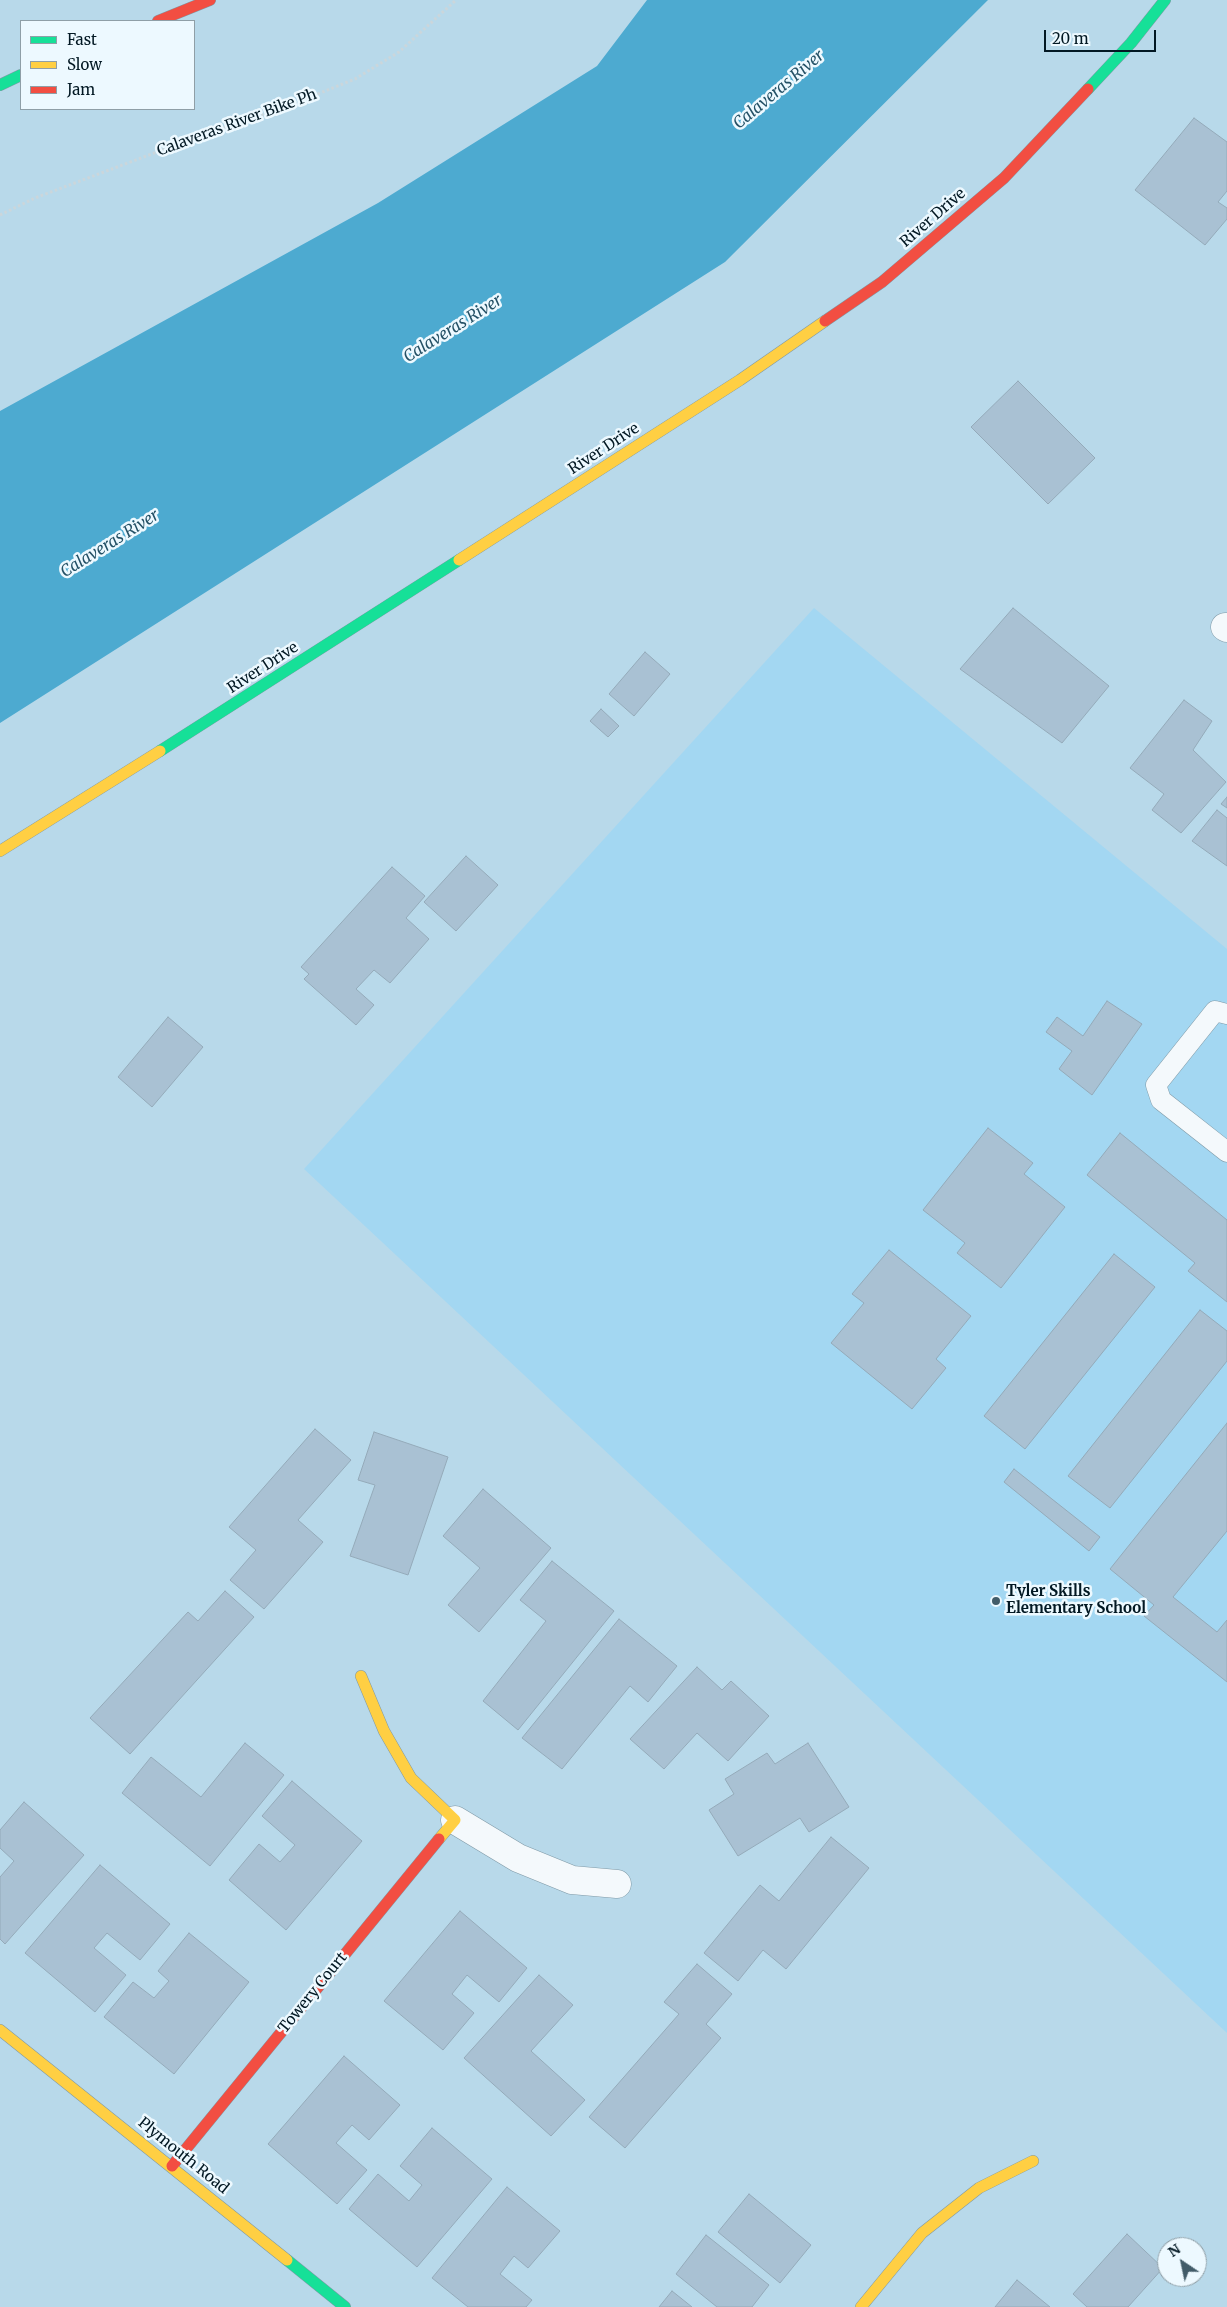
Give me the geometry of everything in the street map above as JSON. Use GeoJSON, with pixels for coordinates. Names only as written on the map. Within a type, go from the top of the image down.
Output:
{"type":"FeatureCollection","features":[{"type":"Feature","properties":{"kind":"street"},"geometry":{"type":"LineString","coordinates":[[160,20],[210,0]]}},
{"type":"Feature","properties":{"kind":"street","name":"River Drive"},"geometry":{"type":"LineString","coordinates":[[0,850],[109,784],[740,380],[882,282],[1004,178],[1131,43],[1165,0]]}},
{"type":"Feature","properties":{"kind":"street"},"geometry":{"type":"LineString","coordinates":[[0,85],[20,76]]}},
{"type":"Feature","properties":{"kind":"street"},"geometry":{"type":"LineString","coordinates":[[361,1676],[384,1731],[411,1778],[455,1820],[518,1858],[572,1880],[617,1884]]}},
{"type":"Feature","properties":{"kind":"street","name":"Towery Court"},"geometry":{"type":"LineString","coordinates":[[172,2166],[455,1820]]}},
{"type":"Feature","properties":{"kind":"street","name":"Plymouth Road"},"geometry":{"type":"LineString","coordinates":[[0,2030],[172,2166],[345,2307]]}},
{"type":"Feature","properties":{"kind":"street"},"geometry":{"type":"LineString","coordinates":[[861,2307],[922,2233],[979,2188],[1033,2161]]}},
{"type":"Feature","properties":{"kind":"lane"},"geometry":{"type":"LineString","coordinates":[[1227,1014],[1215,1011],[1156,1085],[1161,1100],[1227,1152]]}},
{"type":"Feature","properties":{"kind":"path","name":"Calaveras River Bike Ph"},"geometry":{"type":"LineString","coordinates":[[0,215],[35,198],[194,138],[293,104],[355,79],[399,52],[456,0]]}},
{"type":"Feature","properties":{"kind":"shaded area","name":"Tyler Skills Elementary School"},"geometry":{"type":"Polygon","coordinates":[[[814,608],[1227,949],[1227,2033],[304,1169],[814,608]]]}},
{"type":"Feature","properties":{"kind":"water","name":"Calaveras River"},"geometry":{"type":"Polygon","coordinates":[[[647,0],[988,0],[725,262],[0,723],[0,411],[378,203],[597,66],[647,0]]]}},
{"type":"Feature","properties":{"kind":"building"},"geometry":{"type":"Polygon","coordinates":[[[1194,118],[1227,142],[1227,191],[1218,202],[1227,208],[1227,219],[1205,245],[1135,190],[1194,118]]]}},
{"type":"Feature","properties":{"kind":"building"},"geometry":{"type":"Polygon","coordinates":[[[1018,381],[1095,458],[1048,504],[971,427],[1018,381]]]}},
{"type":"Feature","properties":{"kind":"building"},"geometry":{"type":"Polygon","coordinates":[[[1013,608],[1109,686],[1062,743],[960,669],[1013,608]]]}},
{"type":"Feature","properties":{"kind":"building"},"geometry":{"type":"Polygon","coordinates":[[[645,652],[670,674],[634,716],[609,694],[645,652]]]}},
{"type":"Feature","properties":{"kind":"building"},"geometry":{"type":"Polygon","coordinates":[[[1184,700],[1212,721],[1193,750],[1226,782],[1181,833],[1152,810],[1164,794],[1130,768],[1184,700]]]}},
{"type":"Feature","properties":{"kind":"building"},"geometry":{"type":"Polygon","coordinates":[[[601,709],[619,726],[608,737],[590,721],[601,709]]]}},
{"type":"Feature","properties":{"kind":"building"},"geometry":{"type":"Polygon","coordinates":[[[1227,797],[1227,808],[1221,804],[1227,797]]]}},
{"type":"Feature","properties":{"kind":"building"},"geometry":{"type":"Polygon","coordinates":[[[1217,810],[1227,818],[1227,866],[1192,841],[1217,810]]]}},
{"type":"Feature","properties":{"kind":"building"},"geometry":{"type":"Polygon","coordinates":[[[466,856],[498,885],[456,931],[424,902],[466,856]]]}},
{"type":"Feature","properties":{"kind":"building"},"geometry":{"type":"Polygon","coordinates":[[[392,867],[425,896],[406,918],[429,939],[390,983],[374,970],[356,989],[374,1005],[356,1025],[304,979],[309,974],[301,967],[392,867]]]}},
{"type":"Feature","properties":{"kind":"building"},"geometry":{"type":"Polygon","coordinates":[[[1107,1001],[1142,1024],[1092,1095],[1059,1069],[1072,1051],[1046,1032],[1057,1017],[1083,1036],[1107,1001]]]}},
{"type":"Feature","properties":{"kind":"building"},"geometry":{"type":"Polygon","coordinates":[[[168,1017],[203,1047],[152,1107],[118,1077],[168,1017]]]}},
{"type":"Feature","properties":{"kind":"building"},"geometry":{"type":"Polygon","coordinates":[[[988,1128],[1033,1163],[1024,1174],[1065,1207],[1001,1288],[957,1253],[965,1243],[923,1210],[988,1128]]]}},
{"type":"Feature","properties":{"kind":"building"},"geometry":{"type":"Polygon","coordinates":[[[1120,1133],[1227,1220],[1227,1302],[1188,1271],[1195,1263],[1087,1175],[1120,1133]]]}},
{"type":"Feature","properties":{"kind":"building"},"geometry":{"type":"Polygon","coordinates":[[[889,1250],[971,1316],[936,1359],[946,1368],[912,1409],[831,1343],[864,1303],[852,1294],[889,1250]]]}},
{"type":"Feature","properties":{"kind":"building"},"geometry":{"type":"Polygon","coordinates":[[[1114,1254],[1155,1287],[1025,1449],[984,1416],[1114,1254]]]}},
{"type":"Feature","properties":{"kind":"building"},"geometry":{"type":"Polygon","coordinates":[[[1200,1310],[1227,1331],[1227,1361],[1110,1508],[1068,1476],[1200,1310]]]}},
{"type":"Feature","properties":{"kind":"building"},"geometry":{"type":"Polygon","coordinates":[[[1227,1423],[1227,1531],[1173,1597],[1217,1632],[1227,1620],[1227,1682],[1144,1616],[1154,1605],[1110,1569],[1227,1423]]]}},
{"type":"Feature","properties":{"kind":"building"},"geometry":{"type":"Polygon","coordinates":[[[315,1429],[351,1460],[298,1520],[323,1542],[264,1609],[230,1580],[256,1550],[229,1527],[315,1429]]]}},
{"type":"Feature","properties":{"kind":"building"},"geometry":{"type":"Polygon","coordinates":[[[374,1432],[448,1457],[408,1575],[350,1556],[375,1485],[358,1480],[374,1432]]]}},
{"type":"Feature","properties":{"kind":"building"},"geometry":{"type":"Polygon","coordinates":[[[1014,1469],[1100,1537],[1089,1551],[1004,1482],[1014,1469]]]}},
{"type":"Feature","properties":{"kind":"building"},"geometry":{"type":"Polygon","coordinates":[[[483,1489],[551,1548],[479,1632],[448,1605],[480,1568],[443,1536],[483,1489]]]}},
{"type":"Feature","properties":{"kind":"building"},"geometry":{"type":"Polygon","coordinates":[[[552,1561],[614,1611],[518,1730],[483,1701],[546,1621],[520,1600],[552,1561]]]}},
{"type":"Feature","properties":{"kind":"building"},"geometry":{"type":"Polygon","coordinates":[[[225,1591],[254,1617],[130,1754],[90,1718],[188,1612],[198,1621],[225,1591]]]}},
{"type":"Feature","properties":{"kind":"building"},"geometry":{"type":"Polygon","coordinates":[[[619,1619],[677,1666],[648,1702],[630,1686],[562,1769],[522,1738],[619,1619]]]}},
{"type":"Feature","properties":{"kind":"building"},"geometry":{"type":"Polygon","coordinates":[[[697,1667],[722,1690],[731,1681],[769,1716],[728,1761],[697,1733],[664,1769],[630,1739],[697,1667]]]}},
{"type":"Feature","properties":{"kind":"building"},"geometry":{"type":"Polygon","coordinates":[[[245,1743],[284,1775],[210,1866],[122,1793],[151,1757],[201,1797],[245,1743]]]}},
{"type":"Feature","properties":{"kind":"building"},"geometry":{"type":"Polygon","coordinates":[[[808,1743],[849,1807],[809,1832],[800,1818],[738,1856],[709,1810],[734,1794],[725,1779],[767,1753],[775,1764],[808,1743]]]}},
{"type":"Feature","properties":{"kind":"building"},"geometry":{"type":"Polygon","coordinates":[[[292,1781],[362,1841],[286,1930],[229,1880],[259,1844],[280,1862],[295,1845],[262,1816],[292,1781]]]}},
{"type":"Feature","properties":{"kind":"building"},"geometry":{"type":"Polygon","coordinates":[[[24,1802],[84,1855],[5,1944],[0,1939],[0,1877],[14,1861],[0,1848],[0,1830],[24,1802]]]}},
{"type":"Feature","properties":{"kind":"building"},"geometry":{"type":"Polygon","coordinates":[[[831,1837],[869,1868],[786,1969],[763,1950],[738,1981],[704,1953],[760,1885],[779,1901],[831,1837]]]}},
{"type":"Feature","properties":{"kind":"building"},"geometry":{"type":"Polygon","coordinates":[[[100,1865],[170,1924],[140,1960],[107,1933],[94,1948],[126,1975],[95,2012],[25,1953],[100,1865]]]}},
{"type":"Feature","properties":{"kind":"building"},"geometry":{"type":"Polygon","coordinates":[[[460,1911],[527,1968],[499,2002],[467,1975],[452,1994],[474,2013],[443,2050],[384,2001],[460,1911]]]}},
{"type":"Feature","properties":{"kind":"building"},"geometry":{"type":"Polygon","coordinates":[[[189,1933],[249,1982],[174,2074],[104,2017],[133,1982],[154,1998],[169,1981],[158,1971],[189,1933]]]}},
{"type":"Feature","properties":{"kind":"building"},"geometry":{"type":"Polygon","coordinates":[[[697,1964],[732,1994],[706,2024],[721,2038],[625,2148],[589,2117],[679,2014],[664,2002],[697,1964]]]}},
{"type":"Feature","properties":{"kind":"building"},"geometry":{"type":"Polygon","coordinates":[[[539,1975],[573,2005],[531,2051],[585,2100],[551,2136],[464,2058],[539,1975]]]}},
{"type":"Feature","properties":{"kind":"building"},"geometry":{"type":"Polygon","coordinates":[[[344,2056],[400,2105],[369,2140],[352,2125],[336,2143],[367,2170],[337,2204],[268,2144],[344,2056]]]}},
{"type":"Feature","properties":{"kind":"building"},"geometry":{"type":"Polygon","coordinates":[[[432,2128],[492,2179],[417,2267],[349,2209],[378,2174],[409,2201],[422,2185],[400,2166],[432,2128]]]}},
{"type":"Feature","properties":{"kind":"building"},"geometry":{"type":"Polygon","coordinates":[[[507,2187],[560,2231],[528,2268],[514,2256],[500,2274],[532,2300],[526,2307],[468,2307],[432,2278],[507,2187]]]}},
{"type":"Feature","properties":{"kind":"building"},"geometry":{"type":"Polygon","coordinates":[[[749,2194],[811,2245],[780,2283],[718,2232],[749,2194]]]}},
{"type":"Feature","properties":{"kind":"building"},"geometry":{"type":"Polygon","coordinates":[[[1127,2234],[1157,2262],[1157,2275],[1128,2307],[1087,2307],[1073,2294],[1127,2234]]]}},
{"type":"Feature","properties":{"kind":"building"},"geometry":{"type":"Polygon","coordinates":[[[706,2235],[769,2285],[752,2307],[717,2307],[676,2274],[706,2235]]]}},
{"type":"Feature","properties":{"kind":"building"},"geometry":{"type":"Polygon","coordinates":[[[1017,2280],[1050,2307],[995,2307],[1017,2280]]]}},
{"type":"Feature","properties":{"kind":"building"},"geometry":{"type":"Polygon","coordinates":[[[672,2291],[692,2307],[659,2307],[672,2291]]]}},
{"type":"Feature","properties":{"kind":"traffic: fast"},"geometry":{"type":"LineString","coordinates":[[1088,89],[1131,43],[1165,0]]}},
{"type":"Feature","properties":{"kind":"traffic: fast"},"geometry":{"type":"LineString","coordinates":[[0,85],[20,75]]}},
{"type":"Feature","properties":{"kind":"traffic: fast"},"geometry":{"type":"LineString","coordinates":[[160,751],[459,560]]}},
{"type":"Feature","properties":{"kind":"traffic: fast"},"geometry":{"type":"LineString","coordinates":[[287,2260],[345,2307]]}},
{"type":"Feature","properties":{"kind":"traffic: slow"},"geometry":{"type":"LineString","coordinates":[[459,560],[740,380],[825,321]]}},
{"type":"Feature","properties":{"kind":"traffic: slow"},"geometry":{"type":"LineString","coordinates":[[0,851],[160,751]]}},
{"type":"Feature","properties":{"kind":"traffic: slow"},"geometry":{"type":"LineString","coordinates":[[361,1676],[384,1731],[411,1778],[455,1820],[439,1839]]}},
{"type":"Feature","properties":{"kind":"traffic: slow"},"geometry":{"type":"LineString","coordinates":[[0,2030],[287,2260]]}},
{"type":"Feature","properties":{"kind":"traffic: slow"},"geometry":{"type":"LineString","coordinates":[[861,2307],[922,2233],[979,2188],[1033,2161]]}},
{"type":"Feature","properties":{"kind":"traffic: jam"},"geometry":{"type":"LineString","coordinates":[[160,20],[210,0]]}},
{"type":"Feature","properties":{"kind":"traffic: jam"},"geometry":{"type":"LineString","coordinates":[[825,321],[882,282],[1004,178],[1088,89]]}},
{"type":"Feature","properties":{"kind":"traffic: jam"},"geometry":{"type":"LineString","coordinates":[[172,2166],[439,1839]]}},
{"type":"Feature","properties":{"kind":"place","name":"Tyler Skills Elementary School"},"geometry":{"type":"Point","coordinates":[996,1601]}}]}
